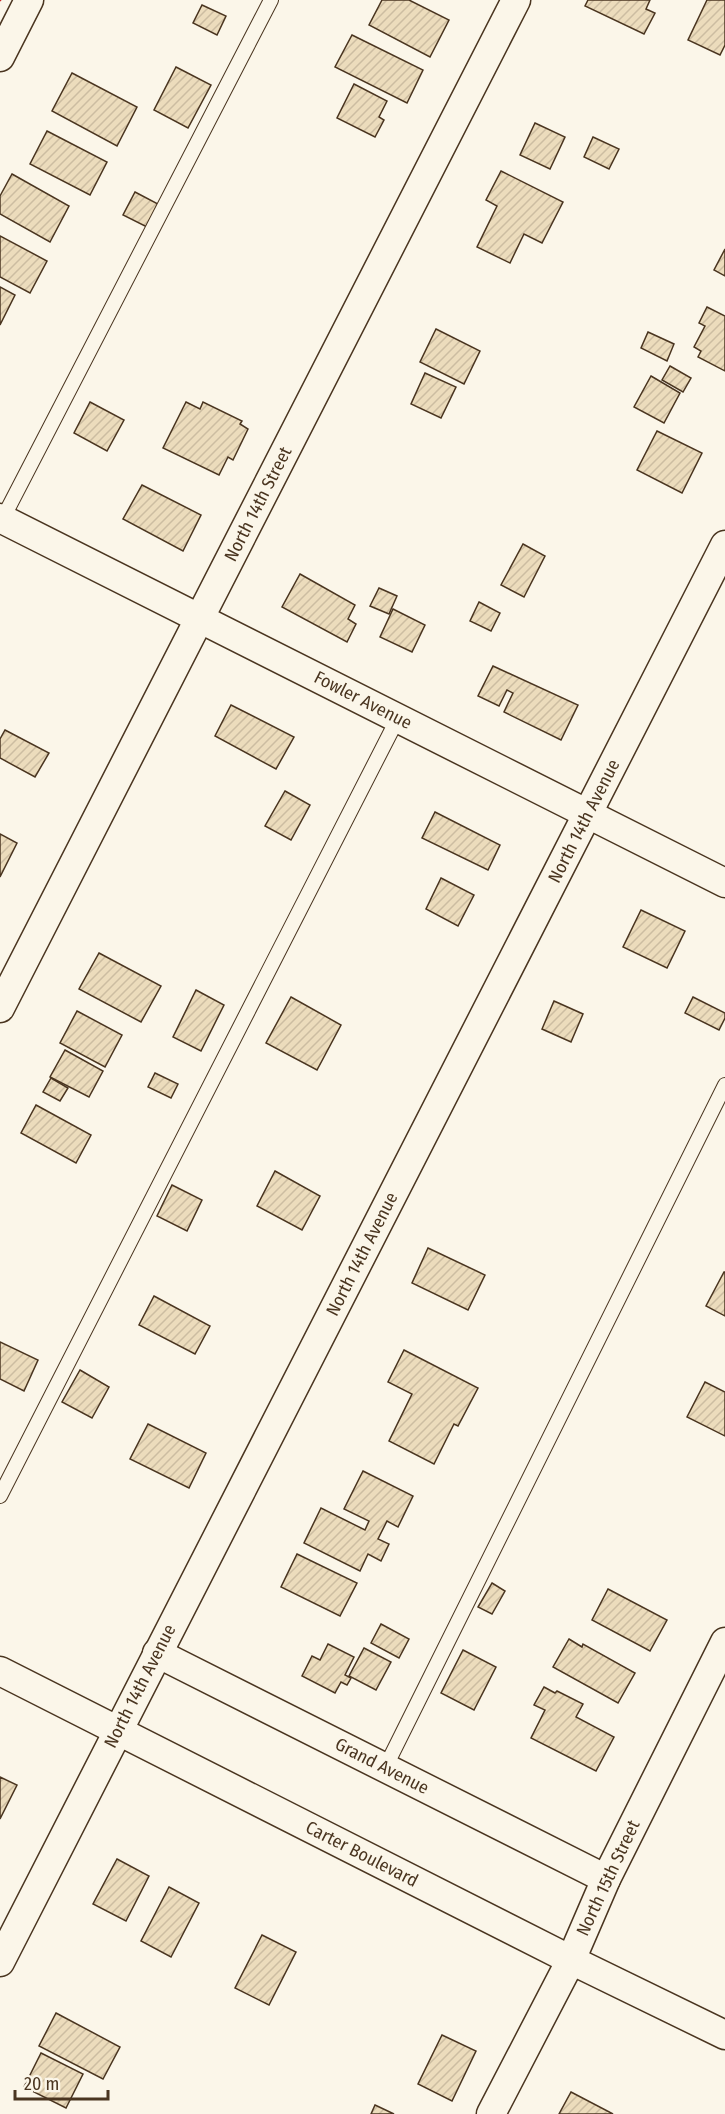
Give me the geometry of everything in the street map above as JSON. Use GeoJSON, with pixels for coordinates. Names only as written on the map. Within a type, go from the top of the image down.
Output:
{"type":"FeatureCollection","features":[{"type":"Feature","properties":{"kind":"street"},"geometry":{"type":"LineString","coordinates":[[0,57],[29,0]]}},
{"type":"Feature","properties":{"kind":"street","name":"North 14th Street"},"geometry":{"type":"LineString","coordinates":[[0,1008],[516,0]]}},
{"type":"Feature","properties":{"kind":"street","name":"Fowler Avenue"},"geometry":{"type":"LineString","coordinates":[[1,520],[725,883]]}},
{"type":"Feature","properties":{"kind":"street","name":"North 14th Avenue"},"geometry":{"type":"LineString","coordinates":[[0,1962],[725,545]]}},
{"type":"Feature","properties":{"kind":"street","name":"North 15th Street"},"geometry":{"type":"LineString","coordinates":[[491,2114],[571,1960],[606,1879],[725,1642]]}},
{"type":"Feature","properties":{"kind":"street","name":"Grand Avenue"},"geometry":{"type":"LineString","coordinates":[[157,1653],[606,1879]]}},
{"type":"Feature","properties":{"kind":"street","name":"Carter Boulevard"},"geometry":{"type":"LineString","coordinates":[[0,1671],[571,1960],[725,2035]]}},
{"type":"Feature","properties":{"kind":"lane"},"geometry":{"type":"LineString","coordinates":[[1,520],[272,0]]}},
{"type":"Feature","properties":{"kind":"lane"},"geometry":{"type":"LineString","coordinates":[[0,1496],[398,718]]}},
{"type":"Feature","properties":{"kind":"lane"},"geometry":{"type":"LineString","coordinates":[[385,1767],[725,1085]]}},
{"type":"Feature","properties":{"kind":"building"},"geometry":{"type":"Polygon","coordinates":[[[382,0],[409,0],[449,20],[430,57],[369,25],[382,0]]]}},
{"type":"Feature","properties":{"kind":"building"},"geometry":{"type":"Polygon","coordinates":[[[588,0],[650,0],[646,9],[655,13],[644,34],[585,6],[588,0]]]}},
{"type":"Feature","properties":{"kind":"building"},"geometry":{"type":"Polygon","coordinates":[[[707,0],[725,0],[725,45],[720,55],[688,40],[707,0]]]}},
{"type":"Feature","properties":{"kind":"building"},"geometry":{"type":"Polygon","coordinates":[[[202,5],[226,16],[217,35],[193,23],[202,5]]]}},
{"type":"Feature","properties":{"kind":"building"},"geometry":{"type":"Polygon","coordinates":[[[352,35],[423,70],[407,103],[335,67],[352,35]]]}},
{"type":"Feature","properties":{"kind":"building"},"geometry":{"type":"Polygon","coordinates":[[[176,67],[211,85],[188,128],[154,110],[176,67]]]}},
{"type":"Feature","properties":{"kind":"building"},"geometry":{"type":"Polygon","coordinates":[[[72,73],[137,107],[117,146],[52,111],[72,73]]]}},
{"type":"Feature","properties":{"kind":"building"},"geometry":{"type":"Polygon","coordinates":[[[354,84],[387,101],[379,117],[384,120],[375,137],[337,118],[354,84]]]}},
{"type":"Feature","properties":{"kind":"building"},"geometry":{"type":"Polygon","coordinates":[[[535,123],[565,137],[550,169],[520,155],[535,123]]]}},
{"type":"Feature","properties":{"kind":"building"},"geometry":{"type":"Polygon","coordinates":[[[47,131],[107,162],[90,195],[30,164],[47,131]]]}},
{"type":"Feature","properties":{"kind":"building"},"geometry":{"type":"Polygon","coordinates":[[[593,137],[619,149],[609,169],[584,157],[593,137]]]}},
{"type":"Feature","properties":{"kind":"building"},"geometry":{"type":"Polygon","coordinates":[[[501,171],[563,202],[542,243],[524,234],[510,263],[477,247],[497,206],[486,200],[501,171]]]}},
{"type":"Feature","properties":{"kind":"building"},"geometry":{"type":"Polygon","coordinates":[[[12,174],[69,206],[50,242],[0,214],[0,196],[12,174]]]}},
{"type":"Feature","properties":{"kind":"building"},"geometry":{"type":"Polygon","coordinates":[[[135,192],[158,204],[147,227],[123,215],[135,192]]]}},
{"type":"Feature","properties":{"kind":"building"},"geometry":{"type":"Polygon","coordinates":[[[0,236],[47,261],[30,293],[0,277],[0,236]]]}},
{"type":"Feature","properties":{"kind":"building"},"geometry":{"type":"Polygon","coordinates":[[[725,249],[725,276],[714,270],[725,249]]]}},
{"type":"Feature","properties":{"kind":"building"},"geometry":{"type":"Polygon","coordinates":[[[0,287],[15,295],[0,325],[0,287]]]}},
{"type":"Feature","properties":{"kind":"building"},"geometry":{"type":"Polygon","coordinates":[[[707,307],[725,316],[725,371],[698,357],[701,351],[694,347],[705,326],[699,323],[707,307]]]}},
{"type":"Feature","properties":{"kind":"building"},"geometry":{"type":"Polygon","coordinates":[[[436,329],[480,351],[464,384],[420,362],[436,329]]]}},
{"type":"Feature","properties":{"kind":"building"},"geometry":{"type":"Polygon","coordinates":[[[648,332],[674,344],[667,361],[641,348],[648,332]]]}},
{"type":"Feature","properties":{"kind":"building"},"geometry":{"type":"Polygon","coordinates":[[[670,366],[691,378],[683,392],[662,380],[670,366]]]}},
{"type":"Feature","properties":{"kind":"building"},"geometry":{"type":"Polygon","coordinates":[[[425,373],[456,387],[441,418],[411,404],[425,373]]]}},
{"type":"Feature","properties":{"kind":"building"},"geometry":{"type":"Polygon","coordinates":[[[651,376],[680,393],[664,423],[634,407],[651,376]]]}},
{"type":"Feature","properties":{"kind":"building"},"geometry":{"type":"Polygon","coordinates":[[[90,402],[124,420],[107,451],[74,433],[90,402]]]}},
{"type":"Feature","properties":{"kind":"building"},"geometry":{"type":"Polygon","coordinates":[[[186,402],[200,409],[203,402],[242,421],[240,424],[248,429],[233,460],[228,457],[219,475],[163,448],[186,402]]]}},
{"type":"Feature","properties":{"kind":"building"},"geometry":{"type":"Polygon","coordinates":[[[657,431],[702,453],[682,493],[637,470],[657,431]]]}},
{"type":"Feature","properties":{"kind":"building"},"geometry":{"type":"Polygon","coordinates":[[[142,485],[201,515],[183,551],[123,519],[142,485]]]}},
{"type":"Feature","properties":{"kind":"building"},"geometry":{"type":"Polygon","coordinates":[[[523,544],[545,556],[524,597],[501,585],[523,544]]]}},
{"type":"Feature","properties":{"kind":"building"},"geometry":{"type":"Polygon","coordinates":[[[300,574],[355,605],[348,619],[356,624],[347,642],[282,607],[300,574]]]}},
{"type":"Feature","properties":{"kind":"building"},"geometry":{"type":"Polygon","coordinates":[[[379,588],[397,596],[389,614],[370,606],[379,588]]]}},
{"type":"Feature","properties":{"kind":"building"},"geometry":{"type":"Polygon","coordinates":[[[479,602],[500,613],[491,631],[470,621],[479,602]]]}},
{"type":"Feature","properties":{"kind":"building"},"geometry":{"type":"Polygon","coordinates":[[[393,609],[425,625],[412,652],[380,637],[393,609]]]}},
{"type":"Feature","properties":{"kind":"building"},"geometry":{"type":"Polygon","coordinates":[[[493,666],[578,705],[561,740],[504,712],[513,693],[507,690],[499,706],[478,696],[493,666]]]}},
{"type":"Feature","properties":{"kind":"building"},"geometry":{"type":"Polygon","coordinates":[[[231,705],[294,737],[276,769],[215,736],[231,705]]]}},
{"type":"Feature","properties":{"kind":"building"},"geometry":{"type":"Polygon","coordinates":[[[5,730],[49,753],[35,777],[0,758],[0,739],[5,730]]]}},
{"type":"Feature","properties":{"kind":"building"},"geometry":{"type":"Polygon","coordinates":[[[285,791],[310,805],[291,840],[265,826],[285,791]]]}},
{"type":"Feature","properties":{"kind":"building"},"geometry":{"type":"Polygon","coordinates":[[[435,812],[500,845],[488,870],[422,838],[435,812]]]}},
{"type":"Feature","properties":{"kind":"building"},"geometry":{"type":"Polygon","coordinates":[[[0,834],[17,843],[0,877],[0,834]]]}},
{"type":"Feature","properties":{"kind":"building"},"geometry":{"type":"Polygon","coordinates":[[[441,878],[474,895],[458,926],[426,909],[441,878]]]}},
{"type":"Feature","properties":{"kind":"building"},"geometry":{"type":"Polygon","coordinates":[[[641,910],[685,931],[667,968],[623,947],[641,910]]]}},
{"type":"Feature","properties":{"kind":"building"},"geometry":{"type":"Polygon","coordinates":[[[99,953],[161,986],[141,1022],[79,989],[99,953]]]}},
{"type":"Feature","properties":{"kind":"building"},"geometry":{"type":"Polygon","coordinates":[[[196,990],[224,1005],[201,1051],[173,1037],[196,990]]]}},
{"type":"Feature","properties":{"kind":"building"},"geometry":{"type":"Polygon","coordinates":[[[291,997],[341,1025],[317,1070],[266,1043],[291,997]]]}},
{"type":"Feature","properties":{"kind":"building"},"geometry":{"type":"Polygon","coordinates":[[[693,997],[725,1013],[719,1030],[685,1013],[693,997]]]}},
{"type":"Feature","properties":{"kind":"building"},"geometry":{"type":"Polygon","coordinates":[[[554,1001],[583,1014],[571,1042],[542,1029],[554,1001]]]}},
{"type":"Feature","properties":{"kind":"building"},"geometry":{"type":"Polygon","coordinates":[[[77,1011],[122,1035],[105,1067],[60,1043],[77,1011]]]}},
{"type":"Feature","properties":{"kind":"building"},"geometry":{"type":"Polygon","coordinates":[[[65,1050],[103,1071],[89,1097],[50,1077],[65,1050]]]}},
{"type":"Feature","properties":{"kind":"building"},"geometry":{"type":"Polygon","coordinates":[[[155,1073],[178,1084],[171,1098],[148,1087],[155,1073]]]}},
{"type":"Feature","properties":{"kind":"building"},"geometry":{"type":"Polygon","coordinates":[[[51,1078],[68,1088],[60,1101],[43,1092],[51,1078]]]}},
{"type":"Feature","properties":{"kind":"building"},"geometry":{"type":"Polygon","coordinates":[[[36,1105],[91,1135],[76,1163],[21,1133],[36,1105]]]}},
{"type":"Feature","properties":{"kind":"building"},"geometry":{"type":"Polygon","coordinates":[[[275,1171],[320,1196],[302,1230],[257,1206],[275,1171]]]}},
{"type":"Feature","properties":{"kind":"building"},"geometry":{"type":"Polygon","coordinates":[[[172,1185],[202,1200],[187,1231],[157,1216],[172,1185]]]}},
{"type":"Feature","properties":{"kind":"building"},"geometry":{"type":"Polygon","coordinates":[[[428,1248],[485,1275],[468,1310],[412,1283],[428,1248]]]}},
{"type":"Feature","properties":{"kind":"building"},"geometry":{"type":"Polygon","coordinates":[[[725,1272],[725,1316],[706,1306],[725,1272]]]}},
{"type":"Feature","properties":{"kind":"building"},"geometry":{"type":"Polygon","coordinates":[[[154,1296],[210,1326],[195,1354],[139,1325],[154,1296]]]}},
{"type":"Feature","properties":{"kind":"building"},"geometry":{"type":"Polygon","coordinates":[[[0,1342],[38,1360],[24,1391],[0,1379],[0,1342]]]}},
{"type":"Feature","properties":{"kind":"building"},"geometry":{"type":"Polygon","coordinates":[[[404,1350],[478,1388],[458,1426],[454,1424],[434,1464],[389,1441],[412,1394],[388,1382],[404,1350]]]}},
{"type":"Feature","properties":{"kind":"building"},"geometry":{"type":"Polygon","coordinates":[[[80,1370],[109,1387],[92,1418],[62,1402],[80,1370]]]}},
{"type":"Feature","properties":{"kind":"building"},"geometry":{"type":"Polygon","coordinates":[[[705,1382],[725,1392],[725,1436],[687,1417],[705,1382]]]}},
{"type":"Feature","properties":{"kind":"building"},"geometry":{"type":"Polygon","coordinates":[[[148,1424],[206,1453],[189,1488],[130,1459],[148,1424]]]}},
{"type":"Feature","properties":{"kind":"building"},"geometry":{"type":"Polygon","coordinates":[[[363,1471],[413,1496],[398,1527],[387,1521],[378,1539],[389,1544],[381,1561],[368,1554],[360,1571],[304,1543],[321,1508],[365,1530],[369,1521],[344,1509],[363,1471]]]}},
{"type":"Feature","properties":{"kind":"building"},"geometry":{"type":"Polygon","coordinates":[[[297,1554],[357,1583],[340,1616],[281,1587],[297,1554]]]}},
{"type":"Feature","properties":{"kind":"building"},"geometry":{"type":"Polygon","coordinates":[[[492,1583],[505,1591],[492,1614],[478,1607],[492,1583]]]}},
{"type":"Feature","properties":{"kind":"building"},"geometry":{"type":"Polygon","coordinates":[[[608,1589],[667,1620],[650,1651],[592,1620],[608,1589]]]}},
{"type":"Feature","properties":{"kind":"building"},"geometry":{"type":"Polygon","coordinates":[[[381,1624],[409,1639],[399,1658],[371,1643],[381,1624]]]}},
{"type":"Feature","properties":{"kind":"building"},"geometry":{"type":"Polygon","coordinates":[[[569,1639],[582,1647],[583,1644],[635,1673],[618,1703],[553,1667],[569,1639]]]}},
{"type":"Feature","properties":{"kind":"building"},"geometry":{"type":"Polygon","coordinates":[[[328,1644],[354,1657],[345,1675],[351,1678],[347,1685],[341,1682],[335,1693],[302,1676],[312,1656],[320,1660],[328,1644]]]}},
{"type":"Feature","properties":{"kind":"building"},"geometry":{"type":"Polygon","coordinates":[[[364,1648],[391,1662],[376,1690],[349,1676],[364,1648]]]}},
{"type":"Feature","properties":{"kind":"building"},"geometry":{"type":"Polygon","coordinates":[[[463,1650],[496,1667],[474,1710],[441,1693],[463,1650]]]}},
{"type":"Feature","properties":{"kind":"building"},"geometry":{"type":"Polygon","coordinates":[[[544,1687],[583,1704],[576,1717],[614,1737],[596,1771],[531,1738],[545,1710],[534,1705],[544,1687]]]}},
{"type":"Feature","properties":{"kind":"building"},"geometry":{"type":"Polygon","coordinates":[[[0,1777],[17,1785],[0,1819],[0,1777]]]}},
{"type":"Feature","properties":{"kind":"building"},"geometry":{"type":"Polygon","coordinates":[[[117,1859],[149,1876],[126,1921],[93,1904],[117,1859]]]}},
{"type":"Feature","properties":{"kind":"building"},"geometry":{"type":"Polygon","coordinates":[[[169,1887],[199,1903],[171,1957],[141,1941],[169,1887]]]}},
{"type":"Feature","properties":{"kind":"building"},"geometry":{"type":"Polygon","coordinates":[[[262,1935],[296,1952],[269,2005],[235,1988],[262,1935]]]}},
{"type":"Feature","properties":{"kind":"building"},"geometry":{"type":"Polygon","coordinates":[[[56,2013],[120,2047],[103,2079],[39,2046],[56,2013]]]}},
{"type":"Feature","properties":{"kind":"building"},"geometry":{"type":"Polygon","coordinates":[[[442,2035],[476,2051],[452,2101],[418,2084],[442,2035]]]}},
{"type":"Feature","properties":{"kind":"building"},"geometry":{"type":"Polygon","coordinates":[[[41,2053],[83,2074],[66,2108],[24,2087],[41,2053]]]}},
{"type":"Feature","properties":{"kind":"building"},"geometry":{"type":"Polygon","coordinates":[[[571,2092],[613,2114],[559,2114],[571,2092]]]}},
{"type":"Feature","properties":{"kind":"building"},"geometry":{"type":"Polygon","coordinates":[[[375,2105],[394,2114],[371,2114],[375,2105]]]}}]}
